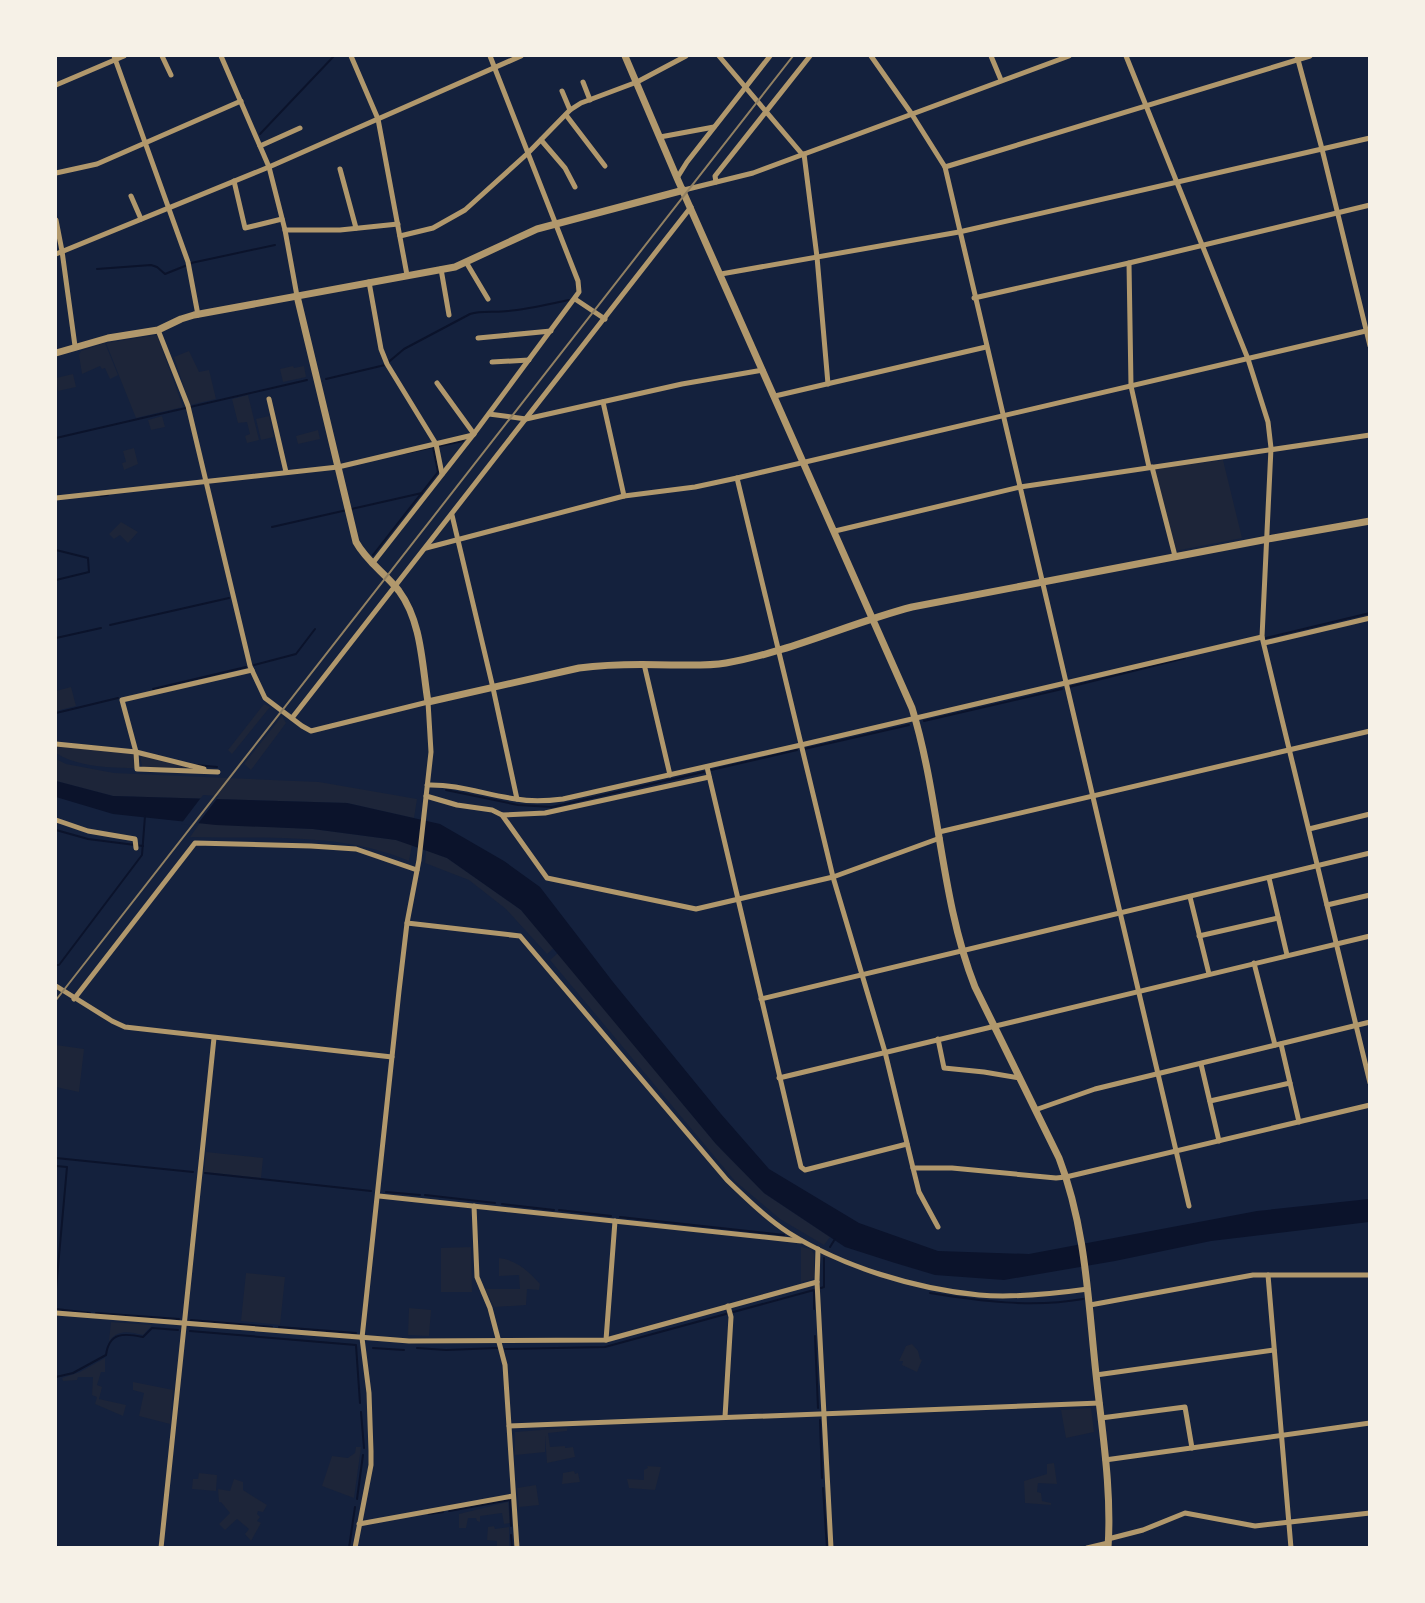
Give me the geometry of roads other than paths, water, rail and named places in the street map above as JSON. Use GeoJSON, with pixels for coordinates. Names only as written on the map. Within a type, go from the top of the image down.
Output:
{"type":"FeatureCollection","features":[{"type":"Feature","properties":{"kind":"street"},"geometry":{"type":"LineString","coordinates":[[56,85],[115,57],[124,56]]}},
{"type":"Feature","properties":{"kind":"street"},"geometry":{"type":"LineString","coordinates":[[162,56],[171,75]]}},
{"type":"Feature","properties":{"kind":"street"},"geometry":{"type":"LineString","coordinates":[[221,56],[269,167],[285,230],[297,296],[357,542],[372,564],[396,588],[409,607],[416,626],[428,702],[431,752],[426,803],[407,923],[362,1338],[369,1392],[371,1465],[355,1548]]}},
{"type":"Feature","properties":{"kind":"street"},"geometry":{"type":"LineString","coordinates":[[351,56],[378,119],[407,275]]}},
{"type":"Feature","properties":{"kind":"street"},"geometry":{"type":"LineString","coordinates":[[372,564],[474,435],[579,292],[578,281],[490,56]]}},
{"type":"Feature","properties":{"kind":"street"},"geometry":{"type":"LineString","coordinates":[[56,254],[269,167],[521,56]]}},
{"type":"Feature","properties":{"kind":"street"},"geometry":{"type":"LineString","coordinates":[[625,56],[677,178],[805,462],[915,718],[923,746],[962,950],[975,987],[1066,1177],[1081,1230],[1088,1286],[1105,1460],[1108,1543]]}},
{"type":"Feature","properties":{"kind":"street"},"geometry":{"type":"LineString","coordinates":[[400,236],[433,228],[465,210],[542,140],[568,112],[590,100],[637,82],[686,56]]}},
{"type":"Feature","properties":{"kind":"street"},"geometry":{"type":"LineString","coordinates":[[719,56],[803,154],[817,257],[828,384]]}},
{"type":"Feature","properties":{"kind":"street"},"geometry":{"type":"LineString","coordinates":[[677,178],[770,56]]}},
{"type":"Feature","properties":{"kind":"street"},"geometry":{"type":"LineString","coordinates":[[717,182],[715,176],[810,56]]}},
{"type":"Feature","properties":{"kind":"street"},"geometry":{"type":"LineString","coordinates":[[871,56],[945,167],[1189,1206]]}},
{"type":"Feature","properties":{"kind":"street"},"geometry":{"type":"LineString","coordinates":[[991,56],[1001,80]]}},
{"type":"Feature","properties":{"kind":"street"},"geometry":{"type":"LineString","coordinates":[[56,352],[108,338],[158,330],[181,319],[198,315],[455,267],[509,240],[555,224],[753,173],[1069,56]]}},
{"type":"Feature","properties":{"kind":"street"},"geometry":{"type":"LineString","coordinates":[[1126,56],[1248,359],[1268,422],[1271,448],[1263,640],[1370,1083]]}},
{"type":"Feature","properties":{"kind":"street"},"geometry":{"type":"LineString","coordinates":[[945,167],[1298,57],[1310,56]]}},
{"type":"Feature","properties":{"kind":"street"},"geometry":{"type":"LineString","coordinates":[[115,57],[188,262],[198,315]]}},
{"type":"Feature","properties":{"kind":"street"},"geometry":{"type":"LineString","coordinates":[[1298,57],[1368,330],[1370,346]]}},
{"type":"Feature","properties":{"kind":"street"},"geometry":{"type":"LineString","coordinates":[[583,82],[590,100]]}},
{"type":"Feature","properties":{"kind":"street"},"geometry":{"type":"LineString","coordinates":[[562,91],[568,112],[605,166]]}},
{"type":"Feature","properties":{"kind":"street"},"geometry":{"type":"LineString","coordinates":[[56,173],[97,164],[241,101]]}},
{"type":"Feature","properties":{"kind":"street"},"geometry":{"type":"LineString","coordinates":[[660,137],[714,127]]}},
{"type":"Feature","properties":{"kind":"street"},"geometry":{"type":"LineString","coordinates":[[260,146],[300,128]]}},
{"type":"Feature","properties":{"kind":"street"},"geometry":{"type":"LineString","coordinates":[[722,274],[959,232],[1370,138]]}},
{"type":"Feature","properties":{"kind":"street"},"geometry":{"type":"LineString","coordinates":[[542,140],[565,168],[575,187]]}},
{"type":"Feature","properties":{"kind":"street"},"geometry":{"type":"LineString","coordinates":[[340,169],[356,228]]}},
{"type":"Feature","properties":{"kind":"street"},"geometry":{"type":"LineString","coordinates":[[234,181],[245,228],[282,219]]}},
{"type":"Feature","properties":{"kind":"street"},"geometry":{"type":"LineString","coordinates":[[131,196],[141,219]]}},
{"type":"Feature","properties":{"kind":"street"},"geometry":{"type":"LineString","coordinates":[[974,298],[1370,205]]}},
{"type":"Feature","properties":{"kind":"street"},"geometry":{"type":"LineString","coordinates":[[292,718],[396,588],[691,207]]}},
{"type":"Feature","properties":{"kind":"street"},"geometry":{"type":"LineString","coordinates":[[56,220],[75,346]]}},
{"type":"Feature","properties":{"kind":"street"},"geometry":{"type":"LineString","coordinates":[[285,230],[340,230],[398,224]]}},
{"type":"Feature","properties":{"kind":"street"},"geometry":{"type":"LineString","coordinates":[[466,262],[488,299]]}},
{"type":"Feature","properties":{"kind":"street"},"geometry":{"type":"LineString","coordinates":[[1129,263],[1131,386],[1150,467],[1175,556]]}},
{"type":"Feature","properties":{"kind":"street"},"geometry":{"type":"LineString","coordinates":[[441,269],[449,315]]}},
{"type":"Feature","properties":{"kind":"street"},"geometry":{"type":"LineString","coordinates":[[369,282],[381,349],[387,364],[436,444],[442,474]]}},
{"type":"Feature","properties":{"kind":"street"},"geometry":{"type":"LineString","coordinates":[[574,299],[605,319]]}},
{"type":"Feature","properties":{"kind":"street"},"geometry":{"type":"LineString","coordinates":[[158,330],[189,408],[252,670],[264,696],[306,730],[579,668],[599,665],[726,663],[778,650],[872,618],[912,608],[1175,556],[1370,521]]}},
{"type":"Feature","properties":{"kind":"street"},"geometry":{"type":"LineString","coordinates":[[426,548],[624,496],[694,487],[737,478],[1368,330]]}},
{"type":"Feature","properties":{"kind":"street"},"geometry":{"type":"LineString","coordinates":[[478,338],[550,331]]}},
{"type":"Feature","properties":{"kind":"street"},"geometry":{"type":"LineString","coordinates":[[775,396],[986,347]]}},
{"type":"Feature","properties":{"kind":"street"},"geometry":{"type":"LineString","coordinates":[[492,362],[529,360]]}},
{"type":"Feature","properties":{"kind":"street"},"geometry":{"type":"LineString","coordinates":[[489,414],[526,419],[682,384],[763,370]]}},
{"type":"Feature","properties":{"kind":"street"},"geometry":{"type":"LineString","coordinates":[[437,383],[474,435]]}},
{"type":"Feature","properties":{"kind":"street"},"geometry":{"type":"LineString","coordinates":[[270,399],[286,472]]}},
{"type":"Feature","properties":{"kind":"street"},"geometry":{"type":"LineString","coordinates":[[603,402],[624,496]]}},
{"type":"Feature","properties":{"kind":"street"},"geometry":{"type":"LineString","coordinates":[[56,498],[338,467],[474,435]]}},
{"type":"Feature","properties":{"kind":"street"},"geometry":{"type":"LineString","coordinates":[[835,531],[1020,487],[1370,435]]}},
{"type":"Feature","properties":{"kind":"street"},"geometry":{"type":"LineString","coordinates":[[737,478],[833,877],[885,1052],[919,1192],[938,1227]]}},
{"type":"Feature","properties":{"kind":"street"},"geometry":{"type":"LineString","coordinates":[[452,515],[493,688],[516,800]]}},
{"type":"Feature","properties":{"kind":"street"},"geometry":{"type":"LineString","coordinates":[[427,785],[448,784],[516,800],[563,799],[1065,684],[1370,618]]}},
{"type":"Feature","properties":{"kind":"street"},"geometry":{"type":"LineString","coordinates":[[644,664],[670,775]]}},
{"type":"Feature","properties":{"kind":"street"},"geometry":{"type":"LineString","coordinates":[[56,744],[136,752],[218,772],[137,769],[136,752],[122,700],[252,670]]}},
{"type":"Feature","properties":{"kind":"street"},"geometry":{"type":"LineString","coordinates":[[426,796],[457,805],[492,810],[502,815],[547,878],[696,909],[833,877],[940,835],[1092,796],[1370,731]]}},
{"type":"Feature","properties":{"kind":"street"},"geometry":{"type":"LineString","coordinates":[[707,767],[801,1167],[805,1170],[907,1144]]}},
{"type":"Feature","properties":{"kind":"street"},"geometry":{"type":"LineString","coordinates":[[502,815],[545,813],[709,777]]}},
{"type":"Feature","properties":{"kind":"street"},"geometry":{"type":"LineString","coordinates":[[1309,829],[1370,814]]}},
{"type":"Feature","properties":{"kind":"street"},"geometry":{"type":"LineString","coordinates":[[56,820],[88,831],[135,839],[136,845]]}},
{"type":"Feature","properties":{"kind":"street"},"geometry":{"type":"LineString","coordinates":[[74,999],[195,843],[356,849],[417,870]]}},
{"type":"Feature","properties":{"kind":"street"},"geometry":{"type":"LineString","coordinates":[[761,999],[1370,854]]}},
{"type":"Feature","properties":{"kind":"street"},"geometry":{"type":"LineString","coordinates":[[1269,878],[1287,956]]}},
{"type":"Feature","properties":{"kind":"street"},"geometry":{"type":"LineString","coordinates":[[1327,905],[1370,895]]}},
{"type":"Feature","properties":{"kind":"street"},"geometry":{"type":"LineString","coordinates":[[1190,897],[1209,974]]}},
{"type":"Feature","properties":{"kind":"street"},"geometry":{"type":"LineString","coordinates":[[1199,936],[1278,918]]}},
{"type":"Feature","properties":{"kind":"street"},"geometry":{"type":"LineString","coordinates":[[407,923],[520,936],[727,1180],[756,1208],[818,1249],[874,1272],[926,1287],[980,1295],[1052,1294],[1088,1286]]}},
{"type":"Feature","properties":{"kind":"street"},"geometry":{"type":"LineString","coordinates":[[779,1078],[1370,936]]}},
{"type":"Feature","properties":{"kind":"street"},"geometry":{"type":"LineString","coordinates":[[1254,963],[1290,1083],[1299,1122]]}},
{"type":"Feature","properties":{"kind":"street"},"geometry":{"type":"LineString","coordinates":[[56,986],[74,999],[125,1027],[392,1058]]}},
{"type":"Feature","properties":{"kind":"street"},"geometry":{"type":"LineString","coordinates":[[1035,1110],[1095,1089],[1370,1022]]}},
{"type":"Feature","properties":{"kind":"street"},"geometry":{"type":"LineString","coordinates":[[160,1548],[214,1038]]}},
{"type":"Feature","properties":{"kind":"street"},"geometry":{"type":"LineString","coordinates":[[938,1039],[944,1068],[1020,1078]]}},
{"type":"Feature","properties":{"kind":"street"},"geometry":{"type":"LineString","coordinates":[[1201,1064],[1219,1141]]}},
{"type":"Feature","properties":{"kind":"street"},"geometry":{"type":"LineString","coordinates":[[1210,1101],[1290,1083]]}},
{"type":"Feature","properties":{"kind":"street"},"geometry":{"type":"LineString","coordinates":[[913,1168],[952,1168],[1066,1177],[1370,1105]]}},
{"type":"Feature","properties":{"kind":"street"},"geometry":{"type":"LineString","coordinates":[[379,1196],[805,1242]]}},
{"type":"Feature","properties":{"kind":"street"},"geometry":{"type":"LineString","coordinates":[[474,1206],[477,1277],[490,1308],[505,1365],[517,1548]]}},
{"type":"Feature","properties":{"kind":"street"},"geometry":{"type":"LineString","coordinates":[[606,1340],[615,1221]]}},
{"type":"Feature","properties":{"kind":"street"},"geometry":{"type":"LineString","coordinates":[[818,1249],[817,1282],[831,1548]]}},
{"type":"Feature","properties":{"kind":"street"},"geometry":{"type":"LineString","coordinates":[[1090,1305],[1253,1275],[1370,1275]]}},
{"type":"Feature","properties":{"kind":"street"},"geometry":{"type":"LineString","coordinates":[[1268,1275],[1291,1548]]}},
{"type":"Feature","properties":{"kind":"street"},"geometry":{"type":"LineString","coordinates":[[56,1313],[409,1341],[606,1340],[817,1282]]}},
{"type":"Feature","properties":{"kind":"street"},"geometry":{"type":"LineString","coordinates":[[725,1417],[731,1317],[728,1307]]}},
{"type":"Feature","properties":{"kind":"street"},"geometry":{"type":"LineString","coordinates":[[1096,1376],[1274,1350]]}},
{"type":"Feature","properties":{"kind":"street"},"geometry":{"type":"LineString","coordinates":[[509,1426],[1100,1403]]}},
{"type":"Feature","properties":{"kind":"street"},"geometry":{"type":"LineString","coordinates":[[1101,1418],[1185,1407],[1192,1448]]}},
{"type":"Feature","properties":{"kind":"street"},"geometry":{"type":"LineString","coordinates":[[1105,1460],[1370,1423]]}},
{"type":"Feature","properties":{"kind":"street"},"geometry":{"type":"LineString","coordinates":[[359,1524],[513,1496]]}},
{"type":"Feature","properties":{"kind":"street"},"geometry":{"type":"LineString","coordinates":[[1087,1548],[1108,1543],[1185,1513],[1255,1526],[1370,1513]]}},
{"type":"Feature","properties":{"kind":"waterway"},"geometry":{"type":"LineString","coordinates":[[260,134],[334,56]]}},
{"type":"Feature","properties":{"kind":"waterway"},"geometry":{"type":"LineString","coordinates":[[191,263],[275,245]]}},
{"type":"Feature","properties":{"kind":"waterway"},"geometry":{"type":"LineString","coordinates":[[97,269],[151,265],[165,274],[185,266]]}},
{"type":"Feature","properties":{"kind":"waterway"},"geometry":{"type":"LineString","coordinates":[[326,379],[385,365],[404,349],[470,314],[503,312],[569,300]]}},
{"type":"Feature","properties":{"kind":"waterway"},"geometry":{"type":"LineString","coordinates":[[56,438],[307,380]]}},
{"type":"Feature","properties":{"kind":"waterway"},"geometry":{"type":"LineString","coordinates":[[439,446],[463,441]]}},
{"type":"Feature","properties":{"kind":"waterway"},"geometry":{"type":"LineString","coordinates":[[406,453],[433,447]]}},
{"type":"Feature","properties":{"kind":"waterway"},"geometry":{"type":"LineString","coordinates":[[373,555],[438,472],[433,447]]}},
{"type":"Feature","properties":{"kind":"waterway"},"geometry":{"type":"LineString","coordinates":[[272,527],[422,493]]}},
{"type":"Feature","properties":{"kind":"waterway"},"geometry":{"type":"LineString","coordinates":[[101,496],[108,495]]}},
{"type":"Feature","properties":{"kind":"waterway"},"geometry":{"type":"LineString","coordinates":[[56,550],[88,558],[89,572],[56,580]]}},
{"type":"Feature","properties":{"kind":"waterway"},"geometry":{"type":"LineString","coordinates":[[110,625],[229,598]]}},
{"type":"Feature","properties":{"kind":"waterway"},"geometry":{"type":"LineString","coordinates":[[1266,638],[1370,613]]}},
{"type":"Feature","properties":{"kind":"waterway"},"geometry":{"type":"LineString","coordinates":[[56,638],[101,628]]}},
{"type":"Feature","properties":{"kind":"waterway"},"geometry":{"type":"LineString","coordinates":[[254,665],[296,654],[315,629]]}},
{"type":"Feature","properties":{"kind":"waterway"},"geometry":{"type":"LineString","coordinates":[[1069,687],[1185,658]]}},
{"type":"Feature","properties":{"kind":"waterway"},"geometry":{"type":"LineString","coordinates":[[153,689],[246,667]]}},
{"type":"Feature","properties":{"kind":"waterway"},"geometry":{"type":"LineString","coordinates":[[924,721],[1062,689]]}},
{"type":"Feature","properties":{"kind":"waterway"},"geometry":{"type":"LineString","coordinates":[[56,713],[118,698]]}},
{"type":"Feature","properties":{"kind":"waterway"},"geometry":{"type":"LineString","coordinates":[[804,749],[909,725]]}},
{"type":"Feature","properties":{"kind":"waterway"},"geometry":{"type":"LineString","coordinates":[[711,770],[797,750]]}},
{"type":"Feature","properties":{"kind":"waterway"},"geometry":{"type":"LineString","coordinates":[[196,765],[217,767]]}},
{"type":"Feature","properties":{"kind":"waterway"},"geometry":{"type":"LineString","coordinates":[[446,790],[518,805],[552,807],[704,772]]}},
{"type":"Feature","properties":{"kind":"waterway"},"geometry":{"type":"LineString","coordinates":[[56,965],[59,965],[142,855],[145,816]]}},
{"type":"Feature","properties":{"kind":"waterway"},"geometry":{"type":"LineString","coordinates":[[56,830],[88,839],[143,846]]}},
{"type":"Feature","properties":{"kind":"waterway"},"geometry":{"type":"LineString","coordinates":[[56,1158],[193,1172]]}},
{"type":"Feature","properties":{"kind":"waterway"},"geometry":{"type":"LineString","coordinates":[[56,1166],[67,1167],[56,1289]]}},
{"type":"Feature","properties":{"kind":"waterway"},"geometry":{"type":"LineString","coordinates":[[205,1173],[371,1191]]}},
{"type":"Feature","properties":{"kind":"waterway"},"geometry":{"type":"LineString","coordinates":[[386,1192],[420,1195]]}},
{"type":"Feature","properties":{"kind":"waterway"},"geometry":{"type":"LineString","coordinates":[[425,1195],[495,1203]]}},
{"type":"Feature","properties":{"kind":"waterway"},"geometry":{"type":"LineString","coordinates":[[502,1204],[554,1210]]}},
{"type":"Feature","properties":{"kind":"waterway"},"geometry":{"type":"LineString","coordinates":[[559,1210],[611,1216]]}},
{"type":"Feature","properties":{"kind":"waterway"},"geometry":{"type":"LineString","coordinates":[[620,1217],[784,1235]]}},
{"type":"Feature","properties":{"kind":"waterway"},"geometry":{"type":"LineString","coordinates":[[830,1247],[835,1239]]}},
{"type":"Feature","properties":{"kind":"waterway"},"geometry":{"type":"LineString","coordinates":[[821,1288],[824,1287],[824,1258]]}},
{"type":"Feature","properties":{"kind":"waterway"},"geometry":{"type":"LineString","coordinates":[[505,1349],[605,1347],[814,1290],[814,1309]]}},
{"type":"Feature","properties":{"kind":"waterway"},"geometry":{"type":"LineString","coordinates":[[930,1293],[986,1301],[1025,1303],[1083,1299]]}},
{"type":"Feature","properties":{"kind":"waterway"},"geometry":{"type":"LineString","coordinates":[[56,1309],[90,1313]]}},
{"type":"Feature","properties":{"kind":"waterway"},"geometry":{"type":"LineString","coordinates":[[96,1313],[179,1319]]}},
{"type":"Feature","properties":{"kind":"waterway"},"geometry":{"type":"LineString","coordinates":[[191,1320],[272,1327]]}},
{"type":"Feature","properties":{"kind":"waterway"},"geometry":{"type":"LineString","coordinates":[[279,1327],[356,1333]]}},
{"type":"Feature","properties":{"kind":"waterway"},"geometry":{"type":"LineString","coordinates":[[56,1377],[73,1373],[106,1355],[110,1342],[119,1336],[143,1337],[152,1328],[178,1330]]}},
{"type":"Feature","properties":{"kind":"waterway"},"geometry":{"type":"LineString","coordinates":[[190,1331],[356,1345],[360,1403]]}},
{"type":"Feature","properties":{"kind":"waterway"},"geometry":{"type":"LineString","coordinates":[[815,1336],[818,1408]]}},
{"type":"Feature","properties":{"kind":"waterway"},"geometry":{"type":"LineString","coordinates":[[373,1348],[404,1350]]}},
{"type":"Feature","properties":{"kind":"waterway"},"geometry":{"type":"LineString","coordinates":[[417,1348],[446,1350],[497,1348]]}},
{"type":"Feature","properties":{"kind":"waterway"},"geometry":{"type":"LineString","coordinates":[[361,1412],[364,1448]]}},
{"type":"Feature","properties":{"kind":"waterway"},"geometry":{"type":"LineString","coordinates":[[820,1420],[822,1478]]}},
{"type":"Feature","properties":{"kind":"waterway"},"geometry":{"type":"LineString","coordinates":[[357,1499],[363,1455]]}},
{"type":"Feature","properties":{"kind":"waterway"},"geometry":{"type":"LineString","coordinates":[[823,1488],[827,1548]]}},
{"type":"Feature","properties":{"kind":"waterway"},"geometry":{"type":"LineString","coordinates":[[449,1511],[510,1500],[511,1526]]}},
{"type":"Feature","properties":{"kind":"waterway"},"geometry":{"type":"LineString","coordinates":[[349,1548],[355,1507]]}},
{"type":"Feature","properties":{"kind":"waterway"},"geometry":{"type":"LineString","coordinates":[[429,1514],[443,1512]]}},
{"type":"Feature","properties":{"kind":"waterway"},"geometry":{"type":"LineString","coordinates":[[511,1535],[512,1548]]}},
{"type":"Feature","properties":{"kind":"railway"},"geometry":{"type":"LineString","coordinates":[[56,1000],[793,56]]}}]}
